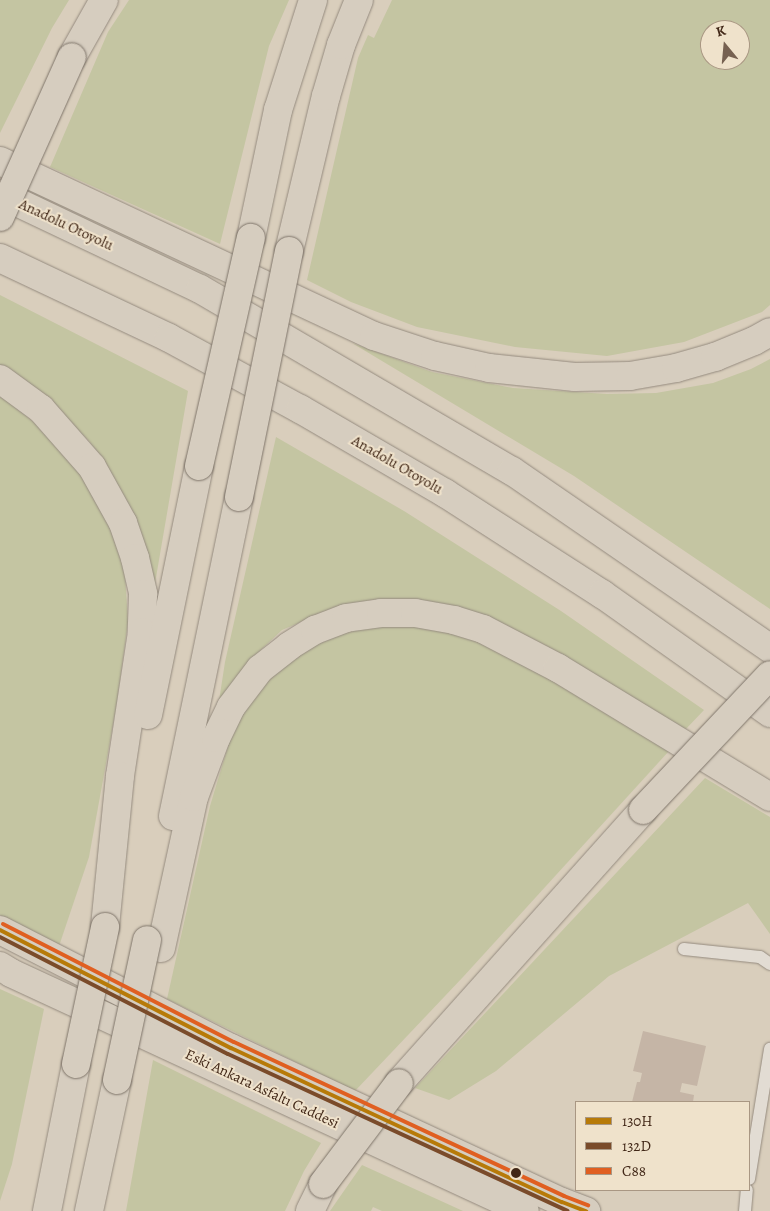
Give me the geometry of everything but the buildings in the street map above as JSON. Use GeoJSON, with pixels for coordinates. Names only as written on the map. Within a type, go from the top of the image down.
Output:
{"type":"FeatureCollection","features":[{"type":"Feature","properties":{"kind":"main road"},"geometry":{"type":"LineString","coordinates":[[0,217],[72,57],[104,0]]}},
{"type":"Feature","properties":{"kind":"main road"},"geometry":{"type":"LineString","coordinates":[[47,1211],[199,466],[278,110],[313,0]]}},
{"type":"Feature","properties":{"kind":"main road"},"geometry":{"type":"LineString","coordinates":[[154,944],[239,496],[288,251],[326,96],[341,45],[359,0]]}},
{"type":"Feature","properties":{"kind":"main road"},"geometry":{"type":"LineString","coordinates":[[0,161],[374,336],[436,356],[490,368],[575,377],[630,376],[676,368],[716,357],[770,332]]}},
{"type":"Feature","properties":{"kind":"main road","name":"Anadolu Otoyolu"},"geometry":{"type":"LineString","coordinates":[[0,194],[200,289],[512,471],[770,648]]}},
{"type":"Feature","properties":{"kind":"main road","name":"Anadolu Otoyolu"},"geometry":{"type":"LineString","coordinates":[[0,258],[168,338],[300,409],[445,493],[602,594],[770,713]]}},
{"type":"Feature","properties":{"kind":"main road"},"geometry":{"type":"LineString","coordinates":[[0,379],[41,409],[92,466],[123,523],[135,558],[144,594],[142,632],[120,776],[104,927]]}},
{"type":"Feature","properties":{"kind":"main road"},"geometry":{"type":"LineString","coordinates":[[89,1211],[117,1080],[194,797],[216,738],[231,707],[260,669],[289,646],[315,630],[346,618],[381,613],[415,613],[454,620],[483,630],[558,668],[770,797]]}},
{"type":"Feature","properties":{"kind":"main road"},"geometry":{"type":"LineString","coordinates":[[310,1211],[323,1184],[399,1083],[643,810],[770,675]]}},
{"type":"Feature","properties":{"kind":"main road","name":"Eski Ankara Asfaltı Caddesi"},"geometry":{"type":"LineString","coordinates":[[0,930],[232,1048],[562,1202],[586,1211]]}},
{"type":"Feature","properties":{"kind":"main road","name":"Eski Ankara Asfaltı Caddesi"},"geometry":{"type":"LineString","coordinates":[[0,966],[11,973],[525,1211]]}},
{"type":"Feature","properties":{"kind":"lane"},"geometry":{"type":"LineString","coordinates":[[684,949],[760,957],[770,964]]}},
{"type":"Feature","properties":{"kind":"lane"},"geometry":{"type":"LineString","coordinates":[[750,1173],[770,1049]]}},
{"type":"Feature","properties":{"kind":"lane"},"geometry":{"type":"LineString","coordinates":[[745,1211],[747,1191]]}},
{"type":"Feature","properties":{"kind":"green space"},"geometry":{"type":"Polygon","coordinates":[[[0,0],[69,0],[52,28],[0,133],[0,0]]]}},
{"type":"Feature","properties":{"kind":"green space"},"geometry":{"type":"Polygon","coordinates":[[[129,0],[289,0],[269,46],[220,244],[50,167],[108,32],[129,0]]]}},
{"type":"Feature","properties":{"kind":"green space"},"geometry":{"type":"Polygon","coordinates":[[[392,0],[770,0],[770,305],[762,312],[684,342],[607,356],[515,347],[417,327],[351,302],[307,280],[358,58],[368,35],[374,38],[392,0]]]}},
{"type":"Feature","properties":{"kind":"green space"},"geometry":{"type":"Polygon","coordinates":[[[0,295],[188,391],[153,595],[113,476],[89,441],[32,386],[0,365],[0,295]]]}},
{"type":"Feature","properties":{"kind":"green space"},"geometry":{"type":"Polygon","coordinates":[[[352,343],[432,372],[513,388],[607,394],[656,393],[713,383],[751,369],[770,359],[770,609],[574,476],[352,343]]]}},
{"type":"Feature","properties":{"kind":"green space"},"geometry":{"type":"Polygon","coordinates":[[[0,395],[39,426],[65,451],[97,499],[113,536],[125,574],[128,622],[117,703],[89,857],[58,949],[0,915],[0,395]]]}},
{"type":"Feature","properties":{"kind":"green space"},"geometry":{"type":"Polygon","coordinates":[[[276,437],[404,511],[561,611],[704,710],[685,730],[540,643],[504,625],[332,609],[282,630],[249,661],[219,701],[225,662],[276,437]]]}},
{"type":"Feature","properties":{"kind":"green space"},"geometry":{"type":"Polygon","coordinates":[[[359,625],[433,627],[477,639],[539,672],[669,751],[463,977],[355,1091],[167,999],[210,806],[235,723],[265,682],[308,649],[359,625]]]}},
{"type":"Feature","properties":{"kind":"green space"},"geometry":{"type":"Polygon","coordinates":[[[705,778],[770,817],[770,934],[748,903],[609,976],[496,1071],[449,1100],[415,1088],[705,778]]]}},
{"type":"Feature","properties":{"kind":"green space"},"geometry":{"type":"Polygon","coordinates":[[[0,989],[44,1009],[12,1164],[0,1201],[0,989]]]}},
{"type":"Feature","properties":{"kind":"green space"},"geometry":{"type":"Polygon","coordinates":[[[153,1060],[321,1143],[304,1171],[285,1211],[126,1211],[153,1060]]]}},
{"type":"Feature","properties":{"kind":"green space"},"geometry":{"type":"Polygon","coordinates":[[[362,1165],[463,1211],[382,1211],[373,1207],[371,1211],[330,1211],[362,1165]]]}},
{"type":"Feature","properties":{"kind":"transit line","name":"C88"},"geometry":{"type":"LineString","coordinates":[[3,924],[234,1042],[564,1196],[588,1205]]}},
{"type":"Feature","properties":{"kind":"transit line","name":"130H"},"geometry":{"type":"LineString","coordinates":[[0,930],[231,1048],[562,1202],[586,1211]]}},
{"type":"Feature","properties":{"kind":"transit line","name":"132D"},"geometry":{"type":"LineString","coordinates":[[0,937],[228,1054],[568,1211]]}}]}
